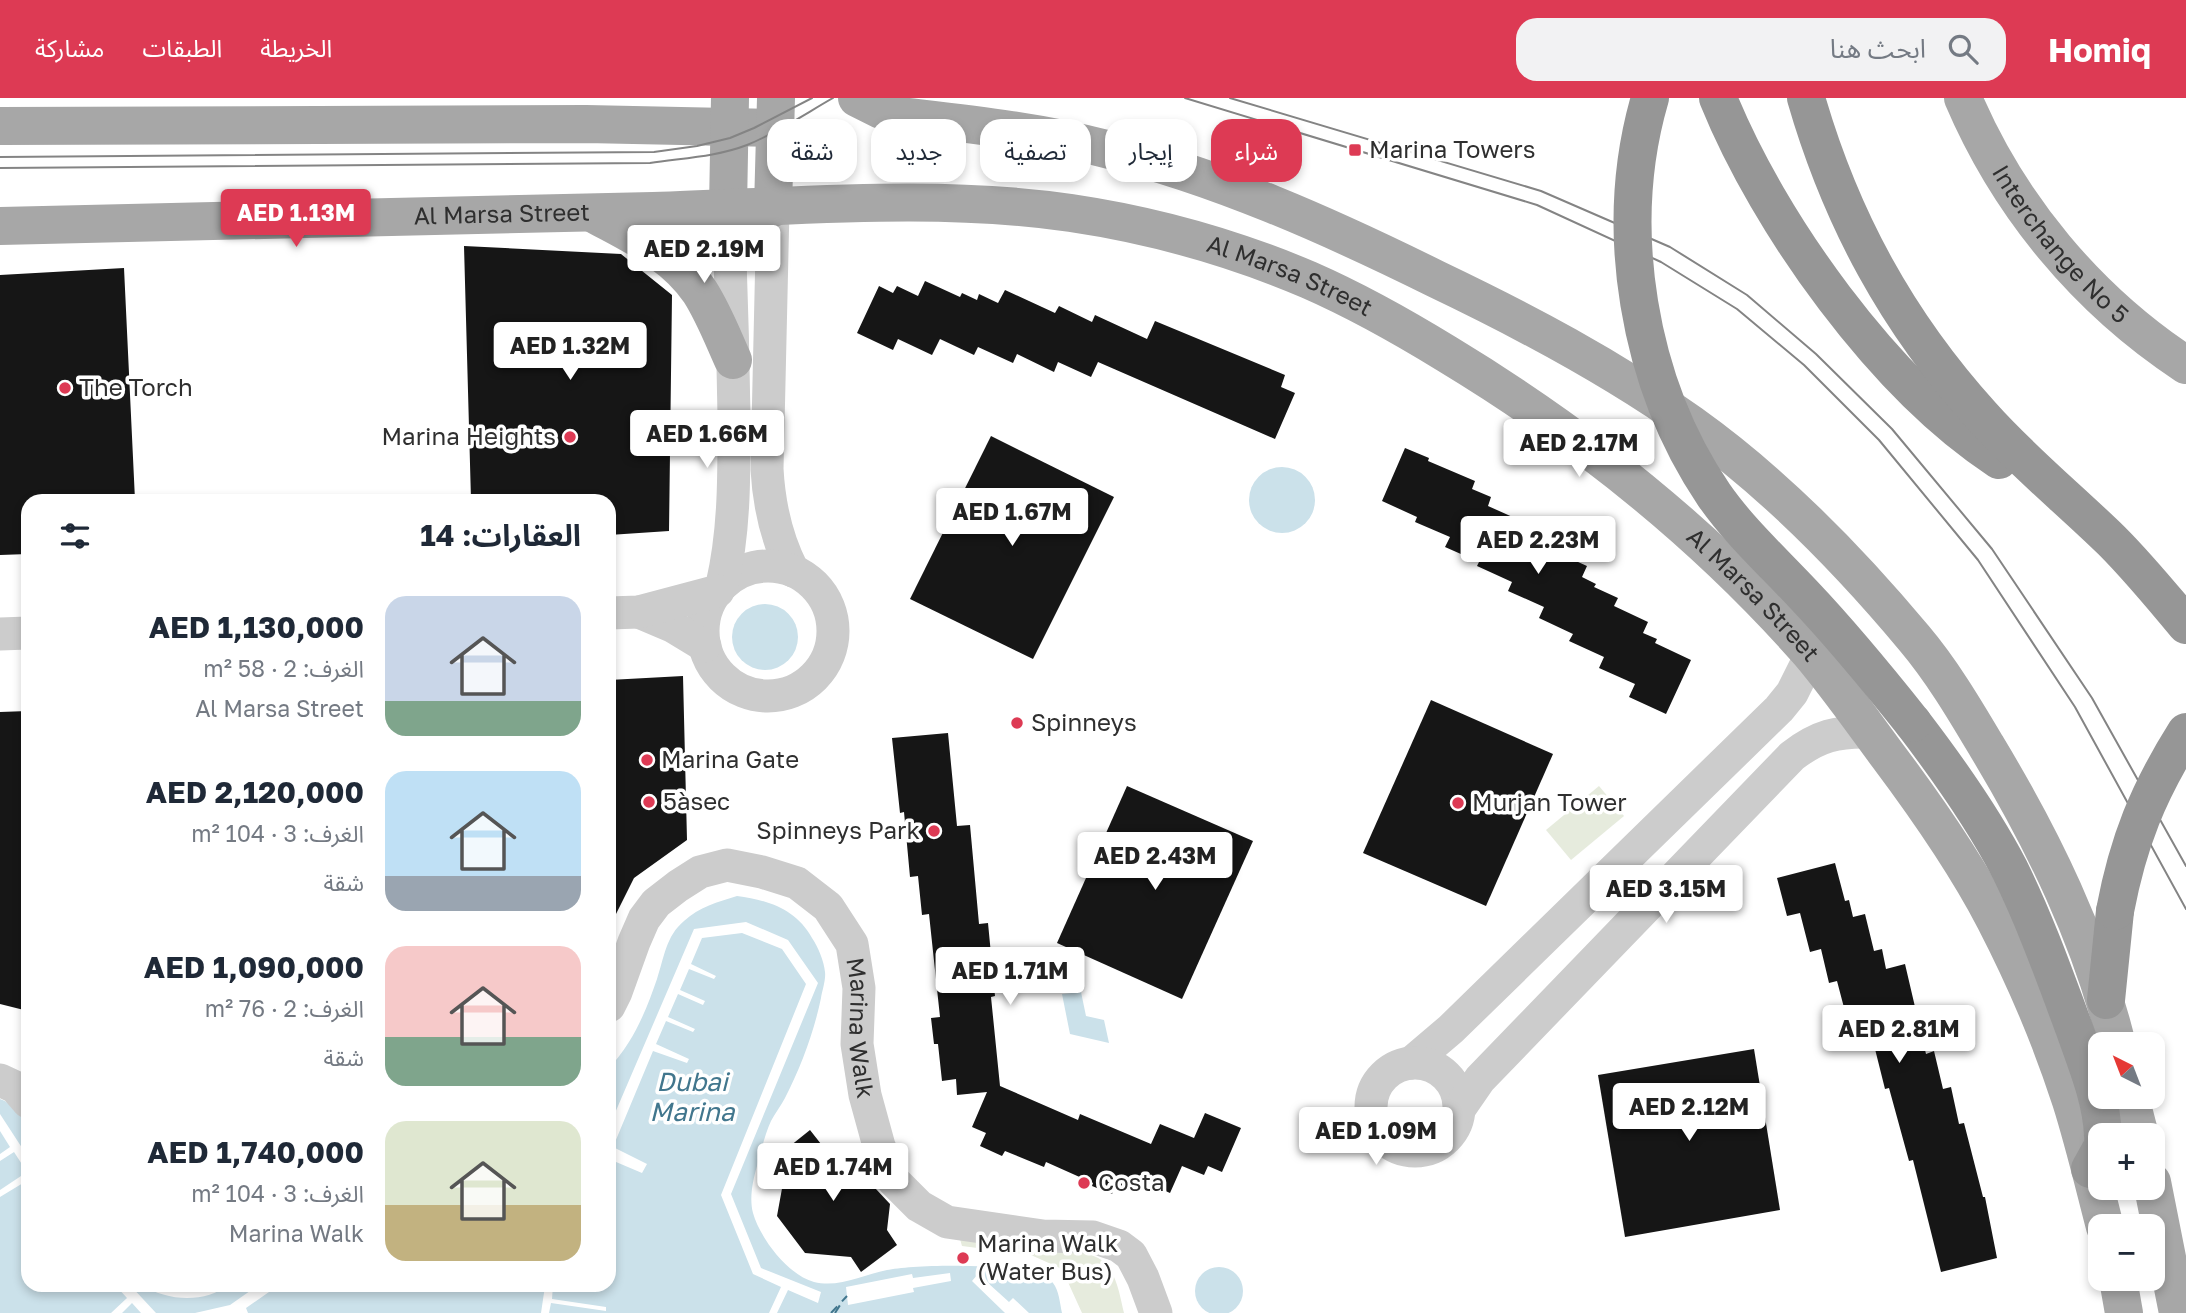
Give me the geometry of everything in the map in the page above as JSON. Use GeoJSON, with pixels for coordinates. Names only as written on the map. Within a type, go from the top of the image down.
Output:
{"type":"FeatureCollection","features":[{"type":"Feature","properties":{"kind":"highway"},"geometry":{"type":"LineString","coordinates":[[1650,98],[1637,155],[1633,245],[1645,334],[1674,420],[1692,460],[1715,497],[1859,656],[1913,723],[1974,808],[2009,869],[2051,967],[2100,1111],[2099,1123]]}},
{"type":"Feature","properties":{"kind":"highway"},"geometry":{"type":"LineString","coordinates":[[1718,98],[1761,186],[1794,240],[1850,317],[1881,353],[1948,422],[2026,478],[2069,500]]}},
{"type":"Feature","properties":{"kind":"highway"},"geometry":{"type":"LineString","coordinates":[[1806,98],[1830,172],[1856,232],[1908,323],[1982,417],[2024,460],[2113,542],[2186,625]]}},
{"type":"Feature","properties":{"kind":"highway"},"geometry":{"type":"LineString","coordinates":[[2106,1000],[2115,911],[2122,873],[2143,811],[2165,765],[2186,732]]}},
{"type":"Feature","properties":{"kind":"main road"},"geometry":{"type":"LineString","coordinates":[[586,124],[646,98]]}},
{"type":"Feature","properties":{"kind":"main road"},"geometry":{"type":"LineString","coordinates":[[858,98],[900,116],[1043,134],[1104,148],[1201,178],[1385,254],[1581,354],[1644,391],[1694,426],[1788,504],[1836,551],[1916,641],[1966,713],[2049,856],[2081,931],[2106,1000],[2114,1032]]}},
{"type":"Feature","properties":{"kind":"main road","name":"Interchange No 5"},"geometry":{"type":"LineString","coordinates":[[1963,98],[1992,158],[2019,202],[2052,245],[2127,321],[2186,365]]}},
{"type":"Feature","properties":{"kind":"main road"},"geometry":{"type":"LineString","coordinates":[[728,208],[730,112]]}},
{"type":"Feature","properties":{"kind":"main road"},"geometry":{"type":"LineString","coordinates":[[0,126],[586,124],[730,112],[776,113],[773,208]]}},
{"type":"Feature","properties":{"kind":"main road","name":"Al Marsa Street"},"geometry":{"type":"LineString","coordinates":[[0,226],[925,204],[1009,206],[1132,224],[1251,257],[1308,280],[1410,331],[1490,380],[1559,427],[1689,532],[1811,655],[1919,798],[1993,916],[2023,979],[2055,1053],[2074,1109],[2088,1135]]}},
{"type":"Feature","properties":{"kind":"main road"},"geometry":{"type":"LineString","coordinates":[[590,212],[654,247],[688,276],[708,307],[733,360]]}},
{"type":"Feature","properties":{"kind":"main road"},"geometry":{"type":"LineString","coordinates":[[2156,1200],[2178,1313]]}},
{"type":"Feature","properties":{"kind":"main road"},"geometry":{"type":"LineString","coordinates":[[2120,1291],[2124,1313]]}},
{"type":"Feature","properties":{"kind":"street"},"geometry":{"type":"LineString","coordinates":[[624,612],[720,588],[748,570],[763,566],[779,567],[807,579],[827,602],[834,633],[832,648],[826,663],[804,686],[790,693],[758,696],[743,692],[724,679],[710,661],[705,646],[706,612],[720,588],[730,542],[734,492],[728,208]]}},
{"type":"Feature","properties":{"kind":"street"},"geometry":{"type":"LineString","coordinates":[[773,208],[767,469],[777,536],[793,571]]}},
{"type":"Feature","properties":{"kind":"street"},"geometry":{"type":"LineString","coordinates":[[624,612],[672,626],[705,646]]}},
{"type":"Feature","properties":{"kind":"street"},"geometry":{"type":"LineString","coordinates":[[0,635],[21,634]]}},
{"type":"Feature","properties":{"kind":"street"},"geometry":{"type":"LineString","coordinates":[[1411,1063],[1451,1030],[1779,709],[1793,693],[1811,655]]}},
{"type":"Feature","properties":{"kind":"street"},"geometry":{"type":"LineString","coordinates":[[1460,1108],[1486,1073],[1792,756],[1828,735],[1849,731],[1870,732]]}},
{"type":"Feature","properties":{"kind":"street","name":"Marina Walk"},"geometry":{"type":"LineString","coordinates":[[616,989],[644,919],[656,903],[700,872],[727,865],[797,883],[828,907],[852,944],[859,988],[857,1044],[865,1095],[879,1146],[893,1180],[919,1206],[947,1223],[1043,1237],[1093,1237],[1119,1246],[1130,1255],[1143,1278],[1156,1313]]}},
{"type":"Feature","properties":{"kind":"street"},"geometry":{"type":"LineString","coordinates":[[1411,1063],[1426,1064],[1440,1070],[1450,1080],[1457,1093],[1460,1108],[1457,1122],[1449,1135],[1438,1145],[1421,1151],[1402,1150],[1387,1142],[1376,1129],[1371,1115],[1371,1099],[1377,1084],[1387,1072],[1411,1063]]}},
{"type":"Feature","properties":{"kind":"street"},"geometry":{"type":"LineString","coordinates":[[0,1080],[15,1087],[21,1094]]}},
{"type":"Feature","properties":{"kind":"shaded area"},"geometry":{"type":"Polygon","coordinates":[[[1599,786],[1624,816],[1571,860],[1546,830],[1599,786]]]}},
{"type":"Feature","properties":{"kind":"shaded area"},"geometry":{"type":"Polygon","coordinates":[[[960,1239],[1057,1247],[1093,1255],[1104,1262],[1112,1273],[1124,1313],[1082,1313],[1062,1269],[1031,1255],[962,1246],[960,1239]]]}},
{"type":"Feature","properties":{"kind":"water"},"geometry":{"type":"Polygon","coordinates":[[[1275,467],[1289,467],[1301,472],[1310,481],[1315,500],[1313,513],[1306,524],[1289,533],[1275,533],[1263,528],[1254,519],[1249,507],[1249,493],[1254,481],[1263,472],[1275,467]]]}},
{"type":"Feature","properties":{"kind":"water"},"geometry":{"type":"Polygon","coordinates":[[[758,604],[772,604],[784,609],[793,618],[798,637],[796,650],[789,661],[772,670],[758,670],[746,665],[737,656],[732,644],[732,630],[737,618],[746,609],[758,604]]]}},
{"type":"Feature","properties":{"kind":"water","name":"Dubai Marina"},"geometry":{"type":"Polygon","coordinates":[[[737,896],[770,903],[789,913],[805,928],[816,946],[825,972],[811,1036],[791,1086],[769,1126],[753,1183],[753,1213],[776,1254],[794,1272],[814,1282],[823,1283],[842,1282],[887,1270],[922,1266],[974,1266],[1024,1271],[1042,1276],[1053,1283],[1062,1313],[0,1313],[0,1099],[21,1114],[21,1292],[158,1292],[186,1298],[216,1292],[616,1292],[616,1060],[638,1026],[673,933],[690,916],[737,896]]]}},
{"type":"Feature","properties":{"kind":"water"},"geometry":{"type":"Polygon","coordinates":[[[1081,992],[1086,1016],[1104,1020],[1109,1043],[1070,1034],[1062,994],[1081,992]]]}},
{"type":"Feature","properties":{"kind":"water"},"geometry":{"type":"Polygon","coordinates":[[[1210,1268],[1228,1268],[1242,1282],[1242,1300],[1228,1314],[1210,1314],[1196,1300],[1196,1282],[1210,1268]]]}},
{"type":"Feature","properties":{"kind":"pier"},"geometry":{"type":"Polygon","coordinates":[[[746,922],[788,940],[818,983],[731,1194],[761,1268],[821,1292],[818,1303],[788,1290],[777,1313],[769,1313],[781,1287],[753,1274],[721,1195],[806,984],[782,949],[742,933],[702,938],[691,964],[716,976],[714,979],[689,969],[680,990],[705,1001],[703,1005],[678,994],[668,1017],[695,1029],[693,1032],[666,1021],[656,1044],[689,1059],[687,1063],[653,1051],[616,1140],[616,1111],[694,929],[746,922]]]}},
{"type":"Feature","properties":{"kind":"pier"},"geometry":{"type":"Polygon","coordinates":[[[0,1114],[21,1146],[21,1163],[14,1152],[0,1161],[0,1154],[10,1147],[0,1131],[0,1114]]]}},
{"type":"Feature","properties":{"kind":"pier"},"geometry":{"type":"Polygon","coordinates":[[[616,1148],[647,1164],[642,1173],[616,1162],[616,1148]]]}},
{"type":"Feature","properties":{"kind":"pier"},"geometry":{"type":"Polygon","coordinates":[[[21,1176],[21,1184],[0,1197],[0,1190],[21,1176]]]}},
{"type":"Feature","properties":{"kind":"pier"},"geometry":{"type":"Polygon","coordinates":[[[950,1273],[951,1281],[913,1288],[914,1292],[848,1305],[846,1287],[912,1274],[913,1278],[950,1273]]]}},
{"type":"Feature","properties":{"kind":"pier"},"geometry":{"type":"Polygon","coordinates":[[[978,1274],[1009,1302],[1013,1298],[1029,1313],[1005,1313],[972,1281],[978,1274]]]}},
{"type":"Feature","properties":{"kind":"pier"},"geometry":{"type":"Polygon","coordinates":[[[121,1292],[136,1292],[156,1313],[141,1313],[132,1303],[122,1313],[111,1313],[127,1298],[121,1292]]]}},
{"type":"Feature","properties":{"kind":"pier"},"geometry":{"type":"Polygon","coordinates":[[[249,1292],[269,1292],[246,1308],[248,1313],[195,1313],[230,1305],[249,1292]]]}},
{"type":"Feature","properties":{"kind":"pier"},"geometry":{"type":"Polygon","coordinates":[[[544,1292],[552,1292],[552,1299],[606,1307],[606,1311],[551,1303],[549,1313],[541,1313],[544,1292]]]}},
{"type":"Feature","properties":{"kind":"building"},"geometry":{"type":"Polygon","coordinates":[[[464,246],[621,254],[672,295],[669,531],[616,535],[616,494],[471,494],[464,246]]]}},
{"type":"Feature","properties":{"kind":"building","name":"The Torch"},"geometry":{"type":"Polygon","coordinates":[[[124,268],[135,494],[21,494],[21,554],[0,555],[0,275],[124,268]]]}},
{"type":"Feature","properties":{"kind":"building"},"geometry":{"type":"Polygon","coordinates":[[[925,281],[960,297],[962,293],[977,300],[979,294],[998,303],[1005,290],[1055,313],[1059,306],[1092,322],[1095,315],[1147,339],[1155,321],[1285,375],[1281,387],[1295,393],[1275,439],[1098,362],[1091,377],[1058,362],[1054,372],[1017,354],[1013,363],[978,347],[974,355],[940,339],[932,355],[898,339],[893,350],[857,333],[879,286],[893,293],[897,286],[918,296],[925,281]]]}},
{"type":"Feature","properties":{"kind":"building"},"geometry":{"type":"Polygon","coordinates":[[[991,436],[1114,497],[1033,659],[910,599],[991,436]]]}},
{"type":"Feature","properties":{"kind":"building"},"geometry":{"type":"Polygon","coordinates":[[[1405,448],[1475,481],[1472,489],[1491,497],[1488,506],[1526,523],[1523,530],[1533,535],[1532,537],[1568,553],[1567,557],[1587,566],[1582,577],[1596,584],[1594,587],[1618,598],[1614,606],[1648,622],[1643,633],[1657,639],[1655,643],[1691,660],[1666,714],[1629,697],[1635,684],[1599,668],[1604,657],[1569,641],[1573,634],[1539,618],[1544,607],[1508,591],[1512,582],[1477,566],[1479,562],[1445,547],[1450,537],[1415,522],[1417,517],[1382,501],[1405,448]]]}},
{"type":"Feature","properties":{"kind":"building","name":"Marina Gate"},"geometry":{"type":"Polygon","coordinates":[[[683,676],[687,840],[634,878],[616,914],[616,680],[683,676]]]}},
{"type":"Feature","properties":{"kind":"building","name":"Murjan Tower"},"geometry":{"type":"Polygon","coordinates":[[[1431,700],[1553,754],[1486,906],[1363,853],[1431,700]]]}},
{"type":"Feature","properties":{"kind":"building"},"geometry":{"type":"Polygon","coordinates":[[[21,711],[21,1009],[0,1004],[0,712],[21,711]]]}},
{"type":"Feature","properties":{"kind":"building"},"geometry":{"type":"Polygon","coordinates":[[[948,733],[957,826],[970,825],[979,924],[988,923],[995,996],[991,997],[1000,1086],[1078,1120],[1080,1114],[1151,1144],[1160,1124],[1194,1138],[1205,1113],[1241,1128],[1222,1172],[1208,1166],[1204,1175],[1182,1166],[1170,1193],[1136,1178],[1131,1191],[1116,1185],[1112,1194],[1046,1162],[1044,1167],[1005,1151],[1002,1156],[980,1146],[986,1133],[972,1127],[987,1092],[957,1095],[956,1079],[942,1081],[938,1044],[934,1044],[931,1018],[940,1017],[929,914],[922,915],[918,876],[910,877],[904,812],[900,813],[892,738],[948,733]]]}},
{"type":"Feature","properties":{"kind":"building"},"geometry":{"type":"Polygon","coordinates":[[[1127,786],[1253,841],[1182,999],[1057,943],[1127,786]]]}},
{"type":"Feature","properties":{"kind":"building"},"geometry":{"type":"Polygon","coordinates":[[[1835,863],[1845,901],[1849,900],[1853,917],[1865,914],[1874,951],[1882,949],[1886,969],[1905,964],[1926,1054],[1934,1051],[1943,1089],[1951,1087],[1959,1124],[1964,1123],[1985,1197],[1997,1258],[1941,1272],[1913,1160],[1909,1161],[1875,1049],[1866,1051],[1859,1016],[1847,1019],[1837,981],[1829,983],[1821,949],[1810,952],[1800,913],[1787,916],[1777,878],[1835,863]]]}},
{"type":"Feature","properties":{"kind":"building"},"geometry":{"type":"Polygon","coordinates":[[[1754,1049],[1780,1210],[1625,1237],[1598,1075],[1754,1049]]]}},
{"type":"Feature","properties":{"kind":"building"},"geometry":{"type":"Polygon","coordinates":[[[810,1130],[821,1144],[860,1149],[875,1188],[890,1204],[887,1230],[897,1245],[861,1272],[851,1257],[805,1253],[777,1216],[785,1172],[775,1158],[810,1130]]]}},
{"type":"Feature","properties":{"kind":"ferry route"},"geometry":{"type":"LineString","coordinates":[[831,1313],[847,1296]]}},
{"type":"Feature","properties":{"kind":"ferry route"},"geometry":{"type":"LineString","coordinates":[[835,1313],[842,1302]]}},
{"type":"Feature","properties":{"kind":"tram line"},"geometry":{"type":"LineString","coordinates":[[0,157],[654,152],[730,138],[812,98]]}},
{"type":"Feature","properties":{"kind":"tram line"},"geometry":{"type":"LineString","coordinates":[[0,168],[650,163],[711,155],[747,145],[833,98]]}},
{"type":"Feature","properties":{"kind":"tram line"},"geometry":{"type":"LineString","coordinates":[[1185,98],[1537,205],[1661,262],[1737,309],[1804,365],[1879,440],[1978,560],[2075,707],[2186,909]]}},
{"type":"Feature","properties":{"kind":"tram line"},"geometry":{"type":"LineString","coordinates":[[1230,98],[1541,191],[1670,247],[1747,295],[1816,354],[1892,429],[1992,549],[2092,698],[2186,866]]}},
{"type":"Feature","properties":{"kind":"place","name":"Marina Towers"},"geometry":{"type":"Point","coordinates":[1355,150]}},
{"type":"Feature","properties":{"kind":"place","name":"The Torch"},"geometry":{"type":"Point","coordinates":[65,388]}},
{"type":"Feature","properties":{"kind":"place","name":"Marina Heights"},"geometry":{"type":"Point","coordinates":[570,437]}},
{"type":"Feature","properties":{"kind":"place","name":"Spinneys"},"geometry":{"type":"Point","coordinates":[1017,723]}},
{"type":"Feature","properties":{"kind":"place","name":"Marina Gate"},"geometry":{"type":"Point","coordinates":[647,760]}},
{"type":"Feature","properties":{"kind":"place","name":"5àsec"},"geometry":{"type":"Point","coordinates":[649,802]}},
{"type":"Feature","properties":{"kind":"place","name":"Murjan Tower"},"geometry":{"type":"Point","coordinates":[1458,803]}},
{"type":"Feature","properties":{"kind":"place","name":"Spinneys Park"},"geometry":{"type":"Point","coordinates":[934,831]}},
{"type":"Feature","properties":{"kind":"place","name":"Costa"},"geometry":{"type":"Point","coordinates":[1084,1183]}},
{"type":"Feature","properties":{"kind":"place","name":"Marina Walk (Water Bus)"},"geometry":{"type":"Point","coordinates":[963,1258]}}]}
